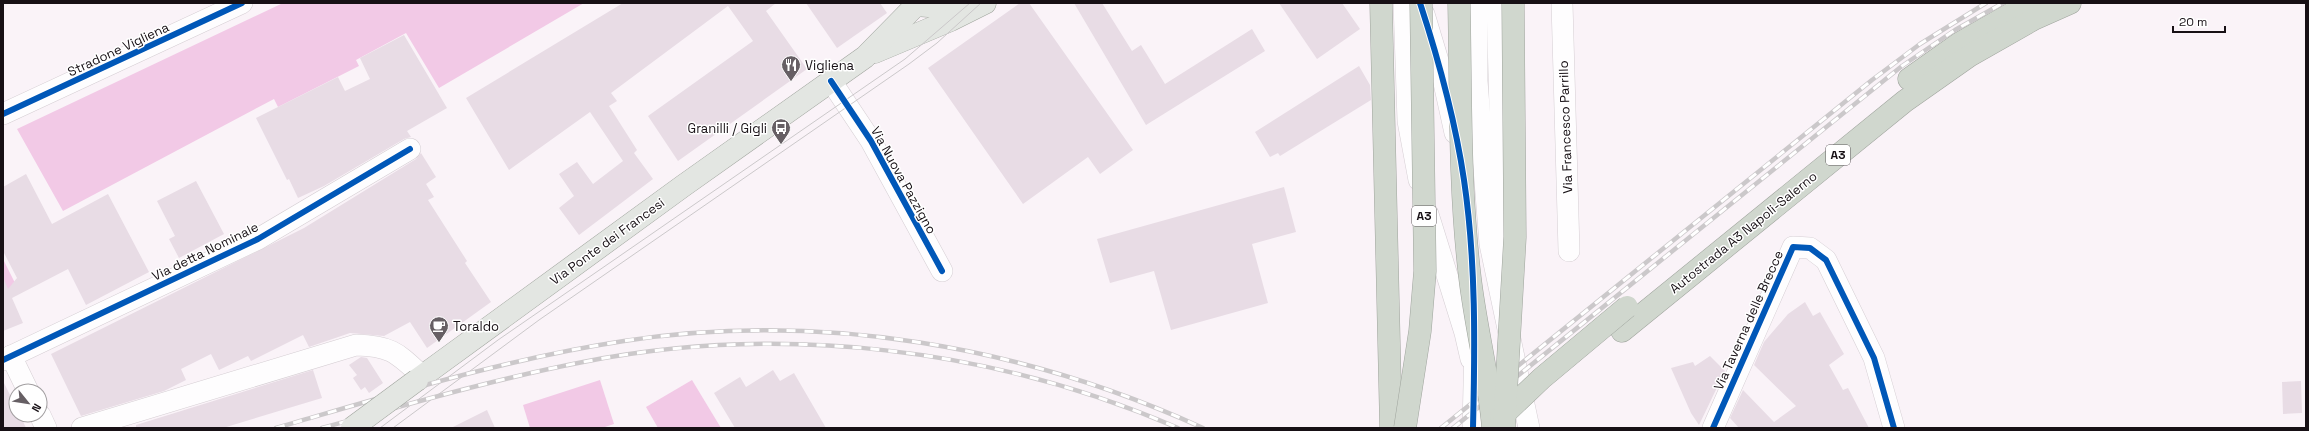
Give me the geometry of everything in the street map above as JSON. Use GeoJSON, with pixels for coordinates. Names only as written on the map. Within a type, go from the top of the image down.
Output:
{"type":"FeatureCollection","features":[{"type":"Feature","properties":{"kind":"highway"},"geometry":{"type":"LineString","coordinates":[[1381,3],[1391,428]]}},
{"type":"Feature","properties":{"kind":"highway","name":"A3"},"geometry":{"type":"LineString","coordinates":[[1405,428],[1420,331],[1425,271],[1421,3]]}},
{"type":"Feature","properties":{"kind":"highway","name":"A3"},"geometry":{"type":"LineString","coordinates":[[1460,3],[1463,200],[1470,279],[1488,384],[1492,428]]}},
{"type":"Feature","properties":{"kind":"highway"},"geometry":{"type":"LineString","coordinates":[[1504,428],[1515,237],[1513,3]]}},
{"type":"Feature","properties":{"kind":"highway","name":"Autostrada A3 Napoli-Salerno"},"geometry":{"type":"LineString","coordinates":[[1492,428],[1537,383],[1627,307],[1897,88],[1960,43],[2030,3]]}},
{"type":"Feature","properties":{"kind":"highway","name":"Autostrada A3 Napoli-Salerno"},"geometry":{"type":"LineString","coordinates":[[1510,428],[1552,389],[1622,331],[1905,101],[1976,52],[2028,23],[2070,3]]}},
{"type":"Feature","properties":{"kind":"main road"},"geometry":{"type":"LineString","coordinates":[[867,56],[909,25],[912,20],[916,4],[947,9],[979,6]]}},
{"type":"Feature","properties":{"kind":"main road"},"geometry":{"type":"LineString","coordinates":[[867,56],[979,6]]}},
{"type":"Feature","properties":{"kind":"main road","name":"Via Ponte dei Francesi"},"geometry":{"type":"LineString","coordinates":[[352,428],[683,186],[867,56]]}},
{"type":"Feature","properties":{"kind":"street","name":"Stradone Vigliena"},"geometry":{"type":"LineString","coordinates":[[3,114],[242,3]]}},
{"type":"Feature","properties":{"kind":"street"},"geometry":{"type":"LineString","coordinates":[[1404,3],[1407,96],[1411,145],[1416,170],[1440,255],[1465,333],[1474,375]]}},
{"type":"Feature","properties":{"kind":"street"},"geometry":{"type":"LineString","coordinates":[[1421,3],[1442,74],[1464,180],[1475,328],[1473,428]]}},
{"type":"Feature","properties":{"kind":"street"},"geometry":{"type":"LineString","coordinates":[[1477,3],[1477,81],[1490,244],[1529,428]]}},
{"type":"Feature","properties":{"kind":"street"},"geometry":{"type":"LineString","coordinates":[[1497,3],[1505,240],[1503,300]]}},
{"type":"Feature","properties":{"kind":"street","name":"Via Francesco Parrillo"},"geometry":{"type":"LineString","coordinates":[[1562,3],[1569,251]]}},
{"type":"Feature","properties":{"kind":"street","name":"Via Nuova Pazzigno"},"geometry":{"type":"LineString","coordinates":[[831,81],[870,141],[942,272]]}},
{"type":"Feature","properties":{"kind":"street","name":"Via detta Nominale"},"geometry":{"type":"LineString","coordinates":[[7,358],[258,239],[410,149]]}},
{"type":"Feature","properties":{"kind":"street","name":"Via Taverna delle Brecce"},"geometry":{"type":"LineString","coordinates":[[1712,428],[1793,247],[1810,248],[1826,260],[1874,358],[1894,428]]}},
{"type":"Feature","properties":{"kind":"street"},"geometry":{"type":"LineString","coordinates":[[82,428],[356,345],[380,346],[397,353],[420,378]]}},
{"type":"Feature","properties":{"kind":"street"},"geometry":{"type":"LineString","coordinates":[[7,358],[23,383]]}},
{"type":"Feature","properties":{"kind":"shaded area"},"geometry":{"type":"Polygon","coordinates":[[[283,3],[584,3],[439,88],[406,33],[356,60],[359,66],[278,107],[274,99],[63,211],[17,129],[283,3]]]}},
{"type":"Feature","properties":{"kind":"shaded area"},"geometry":{"type":"Polygon","coordinates":[[[3,259],[16,285],[3,296],[3,259]]]}},
{"type":"Feature","properties":{"kind":"shaded area"},"geometry":{"type":"Polygon","coordinates":[[[600,380],[614,424],[602,428],[530,428],[523,405],[600,380]]]}},
{"type":"Feature","properties":{"kind":"shaded area"},"geometry":{"type":"Polygon","coordinates":[[[692,380],[721,428],[658,428],[646,407],[692,380]]]}},
{"type":"Feature","properties":{"kind":"building"},"geometry":{"type":"Polygon","coordinates":[[[623,3],[776,3],[766,11],[807,69],[678,161],[648,116],[753,41],[728,6],[611,93],[617,101],[609,106],[637,150],[634,153],[653,179],[579,235],[559,208],[574,196],[559,174],[577,162],[593,184],[623,161],[590,112],[509,170],[466,98],[623,3]]]}},
{"type":"Feature","properties":{"kind":"building"},"geometry":{"type":"Polygon","coordinates":[[[806,3],[880,3],[887,13],[837,48],[806,3]]]}},
{"type":"Feature","properties":{"kind":"building"},"geometry":{"type":"Polygon","coordinates":[[[1020,3],[1029,3],[1133,150],[1100,174],[1088,157],[1023,204],[928,68],[1020,3]]]}},
{"type":"Feature","properties":{"kind":"building"},"geometry":{"type":"Polygon","coordinates":[[[1074,3],[1102,3],[1132,51],[1141,45],[1165,84],[1252,29],[1265,51],[1146,125],[1074,3]]]}},
{"type":"Feature","properties":{"kind":"building"},"geometry":{"type":"Polygon","coordinates":[[[1279,3],[1342,3],[1360,29],[1317,59],[1279,3]]]}},
{"type":"Feature","properties":{"kind":"building"},"geometry":{"type":"Polygon","coordinates":[[[404,35],[447,108],[407,131],[411,137],[404,139],[324,186],[298,198],[289,179],[287,180],[256,118],[338,77],[345,91],[370,79],[360,58],[404,35]]]}},
{"type":"Feature","properties":{"kind":"building"},"geometry":{"type":"Polygon","coordinates":[[[1359,66],[1370,85],[1371,100],[1280,156],[1278,153],[1270,157],[1255,132],[1359,66]]]}},
{"type":"Feature","properties":{"kind":"building"},"geometry":{"type":"Polygon","coordinates":[[[421,153],[436,177],[426,184],[434,197],[428,200],[467,261],[465,263],[491,302],[427,348],[410,322],[384,336],[350,333],[309,347],[303,335],[251,361],[248,356],[219,370],[211,354],[181,369],[186,380],[164,391],[81,416],[51,354],[304,228],[416,159],[421,153]]]}},
{"type":"Feature","properties":{"kind":"building"},"geometry":{"type":"Polygon","coordinates":[[[26,174],[52,224],[108,194],[149,272],[86,305],[68,269],[12,298],[23,323],[3,331],[3,277],[8,289],[17,278],[3,251],[3,187],[26,174]]]}},
{"type":"Feature","properties":{"kind":"building"},"geometry":{"type":"Polygon","coordinates":[[[196,181],[224,234],[179,258],[169,239],[175,236],[157,201],[196,181]]]}},
{"type":"Feature","properties":{"kind":"building"},"geometry":{"type":"Polygon","coordinates":[[[1284,187],[1296,232],[1252,244],[1268,303],[1171,330],[1154,271],[1110,283],[1097,239],[1284,187]]]}},
{"type":"Feature","properties":{"kind":"building"},"geometry":{"type":"Polygon","coordinates":[[[1805,302],[1813,316],[1820,312],[1844,354],[1829,365],[1843,390],[1848,388],[1869,428],[1739,428],[1730,418],[1743,390],[1774,422],[1796,406],[1754,365],[1764,342],[1788,314],[1805,302]]]}},
{"type":"Feature","properties":{"kind":"building"},"geometry":{"type":"Polygon","coordinates":[[[1710,356],[1725,371],[1699,425],[1691,413],[1671,368],[1693,362],[1695,366],[1710,356]]]}},
{"type":"Feature","properties":{"kind":"building"},"geometry":{"type":"Polygon","coordinates":[[[361,357],[367,358],[383,383],[369,393],[365,387],[361,390],[353,378],[357,375],[349,365],[361,357]]]}},
{"type":"Feature","properties":{"kind":"building"},"geometry":{"type":"Polygon","coordinates":[[[313,370],[322,398],[223,428],[136,428],[136,425],[313,370]]]}},
{"type":"Feature","properties":{"kind":"building"},"geometry":{"type":"Polygon","coordinates":[[[773,370],[780,381],[794,373],[826,428],[735,428],[714,393],[740,377],[746,387],[773,370]]]}},
{"type":"Feature","properties":{"kind":"building"},"geometry":{"type":"Polygon","coordinates":[[[3,381],[8,391],[8,423],[24,423],[26,428],[3,428],[3,381]]]}},
{"type":"Feature","properties":{"kind":"building"},"geometry":{"type":"Polygon","coordinates":[[[2301,381],[2302,413],[2283,414],[2282,382],[2301,381]]]}},
{"type":"Feature","properties":{"kind":"building"},"geometry":{"type":"Polygon","coordinates":[[[487,410],[495,428],[451,428],[487,410]]]}},
{"type":"Feature","properties":{"kind":"tram line"},"geometry":{"type":"LineString","coordinates":[[380,428],[498,340],[905,59],[970,3]]}},
{"type":"Feature","properties":{"kind":"tram line"},"geometry":{"type":"LineString","coordinates":[[393,428],[539,320],[909,64],[937,43],[981,3]]}},
{"type":"Feature","properties":{"kind":"railway"},"geometry":{"type":"LineString","coordinates":[[1441,428],[1872,80],[1920,44],[1986,3]]}},
{"type":"Feature","properties":{"kind":"railway"},"geometry":{"type":"LineString","coordinates":[[1453,428],[1902,66],[1955,30],[2003,3]]}},
{"type":"Feature","properties":{"kind":"railway"},"geometry":{"type":"LineString","coordinates":[[276,428],[448,379],[580,349],[624,341],[698,333],[772,330],[846,334],[920,342],[993,357],[1064,376],[1135,399],[1203,428]]}},
{"type":"Feature","properties":{"kind":"railway"},"geometry":{"type":"LineString","coordinates":[[322,428],[485,384],[583,362],[658,350],[734,345],[810,345],[886,350],[961,362],[1035,378],[1107,401],[1178,428]]}},
{"type":"Feature","properties":{"kind":"cycle path"},"geometry":{"type":"LineString","coordinates":[[3,114],[242,3]]}},
{"type":"Feature","properties":{"kind":"cycle path"},"geometry":{"type":"LineString","coordinates":[[1420,3],[1440,68],[1451,112],[1464,180],[1468,211],[1474,304],[1473,428]]}},
{"type":"Feature","properties":{"kind":"cycle path"},"geometry":{"type":"LineString","coordinates":[[831,81],[871,141],[942,271]]}},
{"type":"Feature","properties":{"kind":"cycle path"},"geometry":{"type":"LineString","coordinates":[[3,360],[258,239],[410,149]]}},
{"type":"Feature","properties":{"kind":"cycle path"},"geometry":{"type":"LineString","coordinates":[[1713,428],[1793,247],[1810,248],[1826,260],[1874,358],[1894,428]]}},
{"type":"Feature","properties":{"kind":"place","name":"Vigliena"},"geometry":{"type":"Point","coordinates":[791,82]}},
{"type":"Feature","properties":{"kind":"place","name":"Granilli / Gigli"},"geometry":{"type":"Point","coordinates":[781,145]}},
{"type":"Feature","properties":{"kind":"place","name":"Toraldo"},"geometry":{"type":"Point","coordinates":[439,343]}}]}
